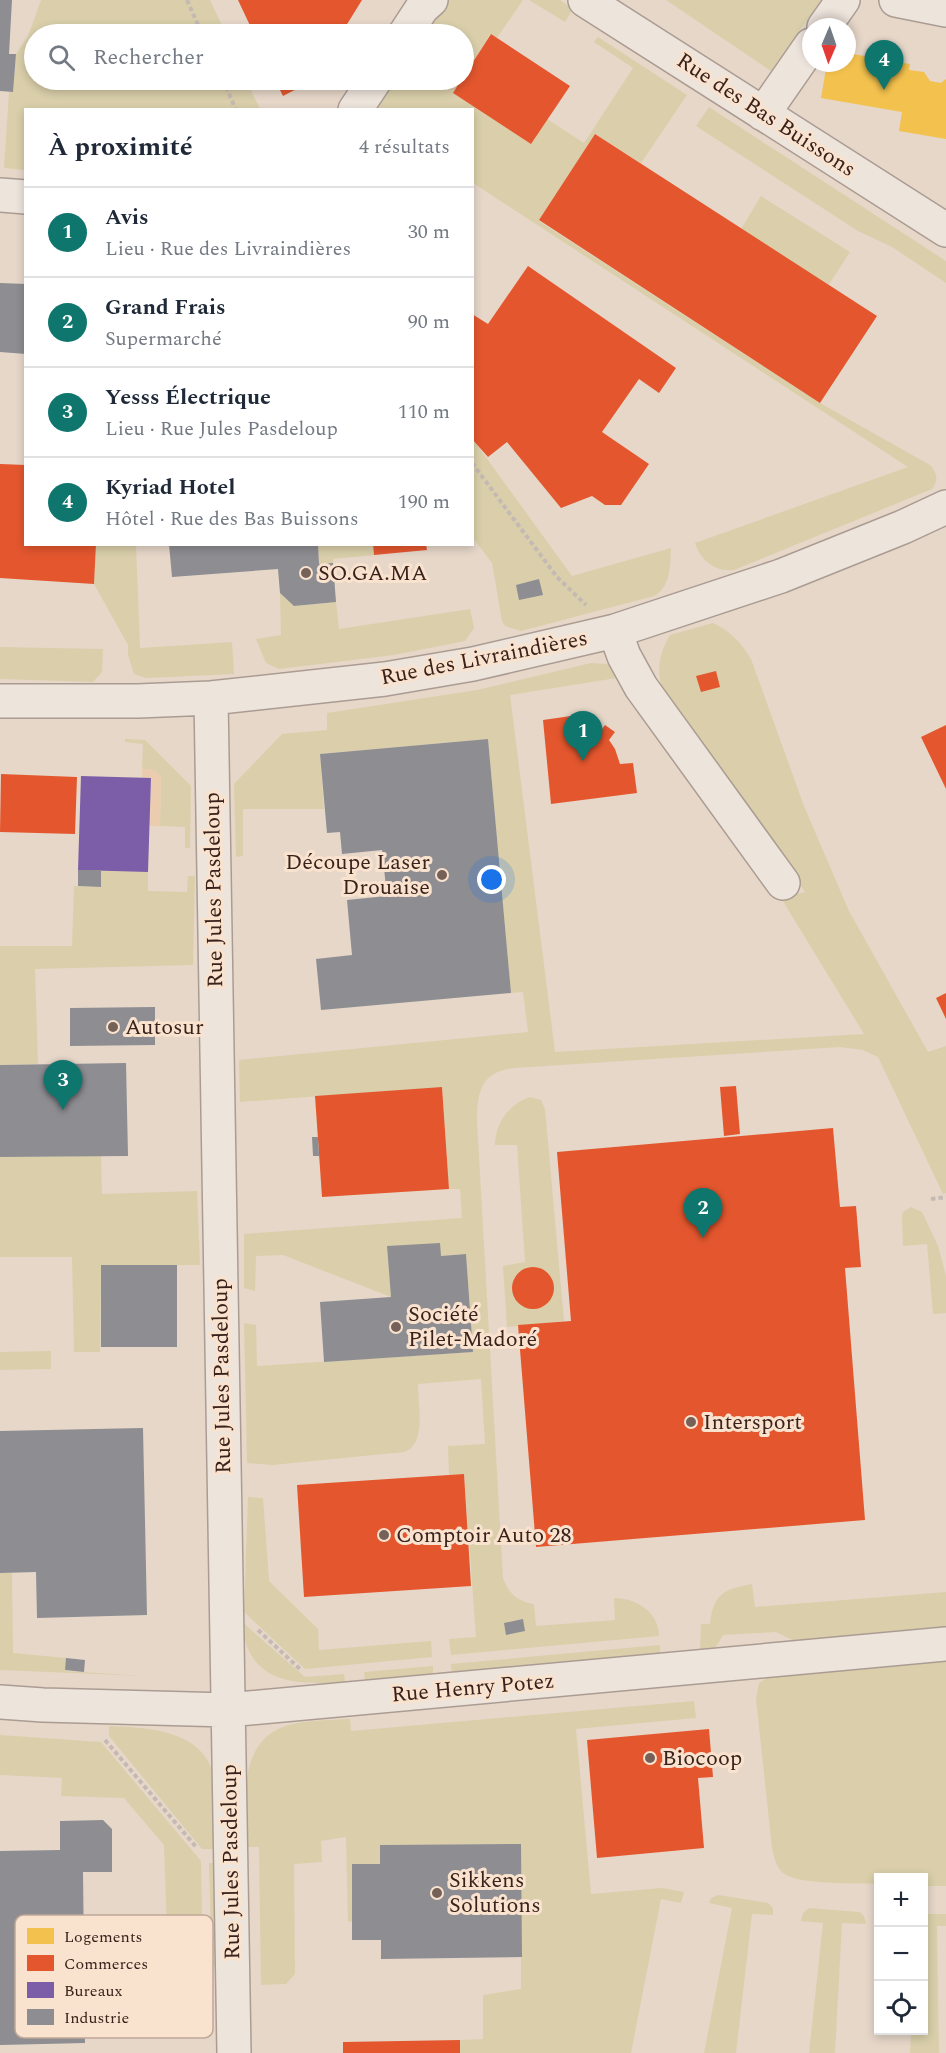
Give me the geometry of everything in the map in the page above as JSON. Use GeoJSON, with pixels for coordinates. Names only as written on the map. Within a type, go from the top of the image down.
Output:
{"type":"FeatureCollection","features":[{"type":"Feature","properties":{"kind":"street","name":"Rue des Bas Buissons"},"geometry":{"type":"LineString","coordinates":[[585,0],[946,230]]}},
{"type":"Feature","properties":{"kind":"street"},"geometry":{"type":"LineString","coordinates":[[830,18],[843,0]]}},
{"type":"Feature","properties":{"kind":"street"},"geometry":{"type":"LineString","coordinates":[[896,0],[946,10]]}},
{"type":"Feature","properties":{"kind":"street"},"geometry":{"type":"LineString","coordinates":[[763,114],[802,58]]}},
{"type":"Feature","properties":{"kind":"street"},"geometry":{"type":"LineString","coordinates":[[356,108],[368,90]]}},
{"type":"Feature","properties":{"kind":"street"},"geometry":{"type":"LineString","coordinates":[[0,195],[24,197]]}},
{"type":"Feature","properties":{"kind":"street","name":"Rue des Livraindières"},"geometry":{"type":"LineString","coordinates":[[0,701],[138,701],[212,698],[396,677],[473,664],[615,631],[781,576],[903,527],[946,507]]}},
{"type":"Feature","properties":{"kind":"street"},"geometry":{"type":"LineString","coordinates":[[615,631],[624,656],[641,687],[783,884]]}},
{"type":"Feature","properties":{"kind":"street","name":"Rue Jules Pasdeloup"},"geometry":{"type":"LineString","coordinates":[[212,698],[234,2053]]}},
{"type":"Feature","properties":{"kind":"street","name":"Rue Henry Potez"},"geometry":{"type":"LineString","coordinates":[[0,1702],[228,1710],[946,1644]]}},
{"type":"Feature","properties":{"kind":"path"},"geometry":{"type":"LineString","coordinates":[[187,0],[198,24]]}},
{"type":"Feature","properties":{"kind":"path"},"geometry":{"type":"LineString","coordinates":[[227,90],[235,108]]}},
{"type":"Feature","properties":{"kind":"path"},"geometry":{"type":"LineString","coordinates":[[474,466],[557,577],[615,631]]}},
{"type":"Feature","properties":{"kind":"path"},"geometry":{"type":"LineString","coordinates":[[931,1199],[946,1197]]}},
{"type":"Feature","properties":{"kind":"path"},"geometry":{"type":"LineString","coordinates":[[104,1738],[198,1849]]}},
{"type":"Feature","properties":{"kind":"shaded area"},"geometry":{"type":"Polygon","coordinates":[[[41,0],[210,0],[221,24],[32,24],[41,0]]]}},
{"type":"Feature","properties":{"kind":"shaded area"},"geometry":{"type":"Polygon","coordinates":[[[449,0],[523,0],[497,38],[490,34],[474,60],[474,24],[432,24],[449,0]]]}},
{"type":"Feature","properties":{"kind":"shaded area"},"geometry":{"type":"Polygon","coordinates":[[[529,0],[560,0],[573,9],[565,22],[529,0]]]}},
{"type":"Feature","properties":{"kind":"shaded area"},"geometry":{"type":"Polygon","coordinates":[[[666,0],[821,0],[808,18],[802,18],[802,27],[771,71],[666,0]]]}},
{"type":"Feature","properties":{"kind":"shaded area"},"geometry":{"type":"Polygon","coordinates":[[[598,37],[687,95],[641,163],[595,134],[539,221],[820,403],[930,465],[936,477],[936,483],[932,489],[734,570],[721,569],[710,564],[701,555],[695,543],[908,467],[474,184],[474,108],[377,108],[389,90],[455,90],[453,93],[531,144],[547,119],[584,143],[633,68],[594,42],[598,37]]]}},
{"type":"Feature","properties":{"kind":"shaded area"},"geometry":{"type":"Polygon","coordinates":[[[24,42],[24,90],[251,90],[260,108],[24,108],[24,170],[4,168],[9,92],[13,92],[16,54],[24,42]]]}},
{"type":"Feature","properties":{"kind":"shaded area"},"geometry":{"type":"Polygon","coordinates":[[[709,107],[946,261],[946,283],[892,247],[858,231],[696,126],[709,107]]]}},
{"type":"Feature","properties":{"kind":"shaded area"},"geometry":{"type":"Polygon","coordinates":[[[761,196],[850,252],[828,286],[741,229],[761,196]]]}},
{"type":"Feature","properties":{"kind":"shaded area"},"geometry":{"type":"Polygon","coordinates":[[[474,441],[572,576],[671,548],[667,581],[660,592],[654,596],[521,631],[505,626],[502,621],[492,563],[474,539],[474,441]]]}},
{"type":"Feature","properties":{"kind":"shaded area"},"geometry":{"type":"Polygon","coordinates":[[[96,546],[136,546],[140,648],[232,642],[234,674],[146,678],[134,674],[128,655],[128,645],[94,584],[96,546]]]}},
{"type":"Feature","properties":{"kind":"shaded area"},"geometry":{"type":"Polygon","coordinates":[[[318,546],[373,546],[374,555],[333,559],[333,563],[319,564],[318,546]]]}},
{"type":"Feature","properties":{"kind":"shaded area"},"geometry":{"type":"Polygon","coordinates":[[[280,593],[295,606],[336,602],[339,629],[470,609],[474,628],[465,641],[394,655],[279,669],[266,663],[256,639],[281,635],[280,593]]]}},
{"type":"Feature","properties":{"kind":"shaded area"},"geometry":{"type":"Polygon","coordinates":[[[713,623],[735,638],[751,659],[804,806],[849,911],[928,1052],[946,1046],[946,1193],[943,1194],[878,1057],[863,1050],[840,1047],[514,1068],[503,1070],[488,1079],[480,1093],[477,1122],[503,1578],[514,1596],[534,1604],[536,1626],[615,1620],[614,1598],[638,1604],[651,1613],[658,1627],[659,1636],[451,1655],[449,1639],[476,1637],[464,1474],[449,1475],[448,1446],[485,1444],[481,1379],[418,1384],[419,1433],[411,1448],[404,1452],[273,1465],[247,1463],[244,1323],[256,1325],[257,1366],[473,1352],[466,1254],[441,1256],[387,1247],[391,1297],[283,1255],[256,1256],[255,1291],[244,1288],[244,1234],[462,1218],[460,1189],[449,1189],[442,1087],[240,1102],[239,1060],[528,1032],[523,992],[511,993],[488,739],[320,754],[324,809],[243,809],[243,856],[236,857],[234,784],[282,734],[327,730],[327,713],[477,690],[591,663],[608,664],[623,677],[510,695],[555,1052],[864,1034],[781,898],[805,892],[662,688],[659,674],[660,661],[670,635],[713,623]]]}},
{"type":"Feature","properties":{"kind":"shaded area"},"geometry":{"type":"Polygon","coordinates":[[[0,647],[103,649],[102,672],[93,682],[0,679],[0,647]]]}},
{"type":"Feature","properties":{"kind":"shaded area"},"geometry":{"type":"Polygon","coordinates":[[[125,739],[145,740],[191,786],[190,848],[185,848],[185,827],[160,826],[161,777],[154,770],[142,769],[143,744],[125,742],[125,739]]]}},
{"type":"Feature","properties":{"kind":"shaded area"},"geometry":{"type":"Polygon","coordinates":[[[101,870],[148,872],[148,891],[187,892],[188,876],[195,876],[193,965],[35,969],[38,1064],[0,1065],[0,946],[72,946],[74,886],[100,887],[101,870]]]}},
{"type":"Feature","properties":{"kind":"shaded area"},"geometry":{"type":"Polygon","coordinates":[[[530,1097],[541,1100],[545,1109],[564,1321],[507,1327],[503,1266],[525,1262],[517,1145],[495,1145],[498,1129],[505,1115],[516,1104],[530,1097]]]}},
{"type":"Feature","properties":{"kind":"shaded area"},"geometry":{"type":"Polygon","coordinates":[[[101,1156],[102,1194],[197,1191],[200,1265],[101,1265],[100,1352],[74,1352],[72,1257],[0,1257],[0,1157],[101,1156]]]}},
{"type":"Feature","properties":{"kind":"shaded area"},"geometry":{"type":"Polygon","coordinates":[[[911,1207],[922,1212],[938,1246],[946,1276],[946,1313],[933,1314],[927,1244],[903,1246],[902,1216],[903,1212],[911,1207]]]}},
{"type":"Feature","properties":{"kind":"shaded area"},"geometry":{"type":"Polygon","coordinates":[[[51,1351],[51,1369],[0,1370],[0,1352],[51,1351]]]}},
{"type":"Feature","properties":{"kind":"shaded area"},"geometry":{"type":"Polygon","coordinates":[[[248,1497],[263,1498],[269,1581],[318,1629],[319,1650],[431,1641],[432,1657],[305,1669],[244,1612],[248,1497]]]}},
{"type":"Feature","properties":{"kind":"shaded area"},"geometry":{"type":"Polygon","coordinates":[[[0,1573],[12,1573],[13,1653],[66,1658],[65,1671],[145,1676],[0,1670],[0,1573]]]}},
{"type":"Feature","properties":{"kind":"shaded area"},"geometry":{"type":"Polygon","coordinates":[[[752,1584],[755,1607],[946,1592],[946,1629],[796,1642],[776,1632],[723,1635],[714,1650],[700,1651],[701,1624],[710,1624],[717,1599],[734,1588],[752,1584]]]}},
{"type":"Feature","properties":{"kind":"shaded area"},"geometry":{"type":"Polygon","coordinates":[[[241,1621],[305,1677],[344,1674],[345,1682],[308,1683],[276,1677],[253,1658],[245,1642],[241,1621]]]}},
{"type":"Feature","properties":{"kind":"shaded area"},"geometry":{"type":"Polygon","coordinates":[[[660,1645],[660,1655],[452,1674],[451,1664],[660,1645]]]}},
{"type":"Feature","properties":{"kind":"shaded area"},"geometry":{"type":"Polygon","coordinates":[[[946,1659],[946,1886],[928,1886],[928,1873],[874,1873],[874,1884],[801,1880],[781,1871],[772,1848],[756,1699],[759,1683],[770,1676],[946,1659]]]}},
{"type":"Feature","properties":{"kind":"shaded area"},"geometry":{"type":"Polygon","coordinates":[[[433,1666],[433,1675],[365,1681],[364,1672],[433,1666]]]}},
{"type":"Feature","properties":{"kind":"shaded area"},"geometry":{"type":"Polygon","coordinates":[[[694,1701],[696,1718],[576,1729],[591,1894],[662,1888],[684,1892],[681,1903],[661,1899],[631,2053],[460,2053],[460,2040],[483,2039],[483,1995],[521,1989],[521,1844],[380,1845],[380,1864],[352,1865],[352,1921],[348,1922],[346,1837],[321,1841],[322,1862],[294,1864],[295,1974],[286,1984],[261,1985],[259,1847],[248,1847],[246,1794],[252,1759],[260,1744],[272,1733],[289,1725],[319,1720],[350,1719],[351,1731],[694,1701]]]}},
{"type":"Feature","properties":{"kind":"shaded area"},"geometry":{"type":"Polygon","coordinates":[[[109,1726],[141,1728],[173,1735],[188,1741],[200,1750],[209,1763],[215,1780],[217,1804],[215,1849],[202,1849],[109,1736],[109,1726]]]}},
{"type":"Feature","properties":{"kind":"shaded area"},"geometry":{"type":"Polygon","coordinates":[[[0,1735],[101,1742],[201,1861],[202,1915],[166,1915],[164,1845],[124,1798],[61,1796],[62,1778],[0,1775],[0,1735]]]}},
{"type":"Feature","properties":{"kind":"shaded area"},"geometry":{"type":"Polygon","coordinates":[[[209,1863],[217,1863],[217,1962],[213,1968],[213,1915],[210,1915],[209,1863]]]}},
{"type":"Feature","properties":{"kind":"shaded area"},"geometry":{"type":"Polygon","coordinates":[[[718,1895],[768,1903],[773,1908],[773,1915],[752,1914],[736,2053],[704,2053],[732,1908],[709,1903],[711,1898],[718,1895]]]}},
{"type":"Feature","properties":{"kind":"shaded area"},"geometry":{"type":"Polygon","coordinates":[[[809,1908],[859,1912],[866,1922],[866,1924],[842,1923],[835,2053],[809,2053],[823,1923],[801,1921],[803,1913],[809,1908]]]}},
{"type":"Feature","properties":{"kind":"shaded area"},"geometry":{"type":"Polygon","coordinates":[[[928,1914],[946,1914],[946,1926],[937,1926],[939,2053],[910,2053],[911,2035],[928,2035],[928,1914]]]}},
{"type":"Feature","properties":{"kind":"sand"},"geometry":{"type":"Polygon","coordinates":[[[142,769],[154,770],[161,777],[160,826],[150,826],[151,779],[142,778],[142,769]]]}},
{"type":"Feature","properties":{"kind":"building: Logements"},"geometry":{"type":"Polygon","coordinates":[[[856,55],[910,64],[909,70],[924,72],[930,81],[941,83],[946,79],[946,139],[899,131],[902,112],[821,98],[825,72],[856,72],[856,55]]]}},
{"type":"Feature","properties":{"kind":"building: Commerces"},"geometry":{"type":"Polygon","coordinates":[[[238,0],[362,0],[347,24],[249,24],[238,0]]]}},
{"type":"Feature","properties":{"kind":"building: Commerces"},"geometry":{"type":"Polygon","coordinates":[[[491,34],[570,86],[531,144],[453,93],[455,90],[474,90],[474,60],[491,34]]]}},
{"type":"Feature","properties":{"kind":"building: Commerces"},"geometry":{"type":"Polygon","coordinates":[[[280,90],[295,90],[283,96],[280,90]]]}},
{"type":"Feature","properties":{"kind":"building: Commerces"},"geometry":{"type":"Polygon","coordinates":[[[595,134],[877,316],[820,403],[539,220],[595,134]]]}},
{"type":"Feature","properties":{"kind":"building: Commerces"},"geometry":{"type":"Polygon","coordinates":[[[528,266],[676,368],[659,393],[639,379],[602,432],[649,464],[621,505],[605,505],[592,496],[561,508],[507,442],[488,457],[474,441],[474,315],[488,324],[528,266]]]}},
{"type":"Feature","properties":{"kind":"building: Commerces"},"geometry":{"type":"Polygon","coordinates":[[[0,464],[24,465],[24,546],[96,546],[94,584],[0,578],[0,464]]]}},
{"type":"Feature","properties":{"kind":"building: Commerces","name":"SO.GA.MA"},"geometry":{"type":"Polygon","coordinates":[[[373,546],[426,546],[427,550],[374,555],[373,546]]]}},
{"type":"Feature","properties":{"kind":"building: Commerces"},"geometry":{"type":"Polygon","coordinates":[[[716,671],[720,687],[701,692],[696,676],[716,671]]]}},
{"type":"Feature","properties":{"kind":"building: Commerces"},"geometry":{"type":"Polygon","coordinates":[[[571,716],[573,730],[586,729],[599,733],[605,725],[615,732],[609,740],[620,764],[633,763],[637,793],[551,804],[543,720],[571,716]]]}},
{"type":"Feature","properties":{"kind":"building: Commerces"},"geometry":{"type":"Polygon","coordinates":[[[946,725],[946,789],[921,737],[946,725]]]}},
{"type":"Feature","properties":{"kind":"building: Commerces"},"geometry":{"type":"Polygon","coordinates":[[[1,774],[77,777],[75,834],[0,832],[1,774]]]}},
{"type":"Feature","properties":{"kind":"building: Commerces"},"geometry":{"type":"Polygon","coordinates":[[[946,993],[946,1019],[936,998],[946,993]]]}},
{"type":"Feature","properties":{"kind":"building: Commerces"},"geometry":{"type":"Polygon","coordinates":[[[736,1086],[740,1134],[724,1136],[720,1087],[736,1086]]]}},
{"type":"Feature","properties":{"kind":"building: Commerces"},"geometry":{"type":"Polygon","coordinates":[[[442,1087],[449,1189],[322,1197],[315,1096],[442,1087]]]}},
{"type":"Feature","properties":{"kind":"building: Commerces","name":"Intersport"},"geometry":{"type":"Polygon","coordinates":[[[833,1128],[840,1207],[856,1206],[861,1267],[845,1268],[865,1520],[536,1547],[518,1325],[571,1321],[557,1152],[833,1128]]]}},
{"type":"Feature","properties":{"kind":"building: Commerces"},"geometry":{"type":"Polygon","coordinates":[[[533,1267],[541,1268],[548,1273],[553,1280],[553,1296],[548,1303],[541,1308],[533,1309],[525,1308],[518,1303],[513,1296],[512,1288],[513,1280],[518,1273],[525,1268],[533,1267]]]}},
{"type":"Feature","properties":{"kind":"building: Commerces","name":"Comptoir Auto 28"},"geometry":{"type":"Polygon","coordinates":[[[464,1474],[471,1586],[304,1597],[297,1485],[464,1474]]]}},
{"type":"Feature","properties":{"kind":"building: Commerces"},"geometry":{"type":"Polygon","coordinates":[[[709,1729],[713,1777],[698,1778],[704,1848],[597,1858],[587,1740],[709,1729]]]}},
{"type":"Feature","properties":{"kind":"building: Commerces"},"geometry":{"type":"Polygon","coordinates":[[[460,2040],[460,2053],[343,2053],[343,2042],[460,2040]]]}},
{"type":"Feature","properties":{"kind":"building: Bureaux"},"geometry":{"type":"Polygon","coordinates":[[[81,776],[151,778],[148,872],[78,870],[81,776]]]}},
{"type":"Feature","properties":{"kind":"building: Industrie"},"geometry":{"type":"Polygon","coordinates":[[[0,0],[12,0],[9,54],[16,54],[13,92],[0,91],[0,0]]]}},
{"type":"Feature","properties":{"kind":"building: Industrie"},"geometry":{"type":"Polygon","coordinates":[[[0,283],[24,284],[24,354],[0,352],[0,283]]]}},
{"type":"Feature","properties":{"kind":"building: Industrie","name":"SO.GA.MA"},"geometry":{"type":"Polygon","coordinates":[[[169,546],[318,546],[319,564],[333,563],[336,602],[294,606],[280,593],[278,569],[172,577],[169,546]]]}},
{"type":"Feature","properties":{"kind":"building: Industrie"},"geometry":{"type":"Polygon","coordinates":[[[539,579],[543,595],[519,600],[516,585],[539,579]]]}},
{"type":"Feature","properties":{"kind":"building: Industrie","name":"Découpe Laser Drouaise"},"geometry":{"type":"Polygon","coordinates":[[[488,739],[511,993],[321,1010],[316,959],[352,955],[347,900],[387,896],[382,850],[342,854],[340,832],[327,833],[320,754],[488,739]]]}},
{"type":"Feature","properties":{"kind":"building: Industrie"},"geometry":{"type":"Polygon","coordinates":[[[78,870],[101,870],[101,887],[78,886],[78,870]]]}},
{"type":"Feature","properties":{"kind":"building: Industrie","name":"Autosur"},"geometry":{"type":"Polygon","coordinates":[[[155,1007],[155,1045],[70,1046],[70,1008],[155,1007]]]}},
{"type":"Feature","properties":{"kind":"building: Industrie"},"geometry":{"type":"Polygon","coordinates":[[[126,1063],[128,1156],[0,1157],[0,1065],[126,1063]]]}},
{"type":"Feature","properties":{"kind":"building: Industrie"},"geometry":{"type":"Polygon","coordinates":[[[312,1137],[318,1137],[319,1156],[313,1156],[312,1137]]]}},
{"type":"Feature","properties":{"kind":"building: Industrie","name":"Société Pilet-Madoré"},"geometry":{"type":"Polygon","coordinates":[[[440,1243],[441,1256],[466,1254],[473,1352],[324,1362],[320,1302],[391,1297],[387,1246],[440,1243]]]}},
{"type":"Feature","properties":{"kind":"building: Industrie"},"geometry":{"type":"Polygon","coordinates":[[[101,1265],[177,1265],[177,1347],[101,1347],[101,1265]]]}},
{"type":"Feature","properties":{"kind":"building: Industrie"},"geometry":{"type":"Polygon","coordinates":[[[143,1428],[147,1615],[37,1618],[36,1572],[0,1573],[0,1431],[143,1428]]]}},
{"type":"Feature","properties":{"kind":"building: Industrie"},"geometry":{"type":"Polygon","coordinates":[[[523,1619],[525,1631],[506,1635],[504,1623],[523,1619]]]}},
{"type":"Feature","properties":{"kind":"building: Industrie"},"geometry":{"type":"Polygon","coordinates":[[[66,1658],[85,1660],[84,1672],[65,1670],[66,1658]]]}},
{"type":"Feature","properties":{"kind":"building: Industrie"},"geometry":{"type":"Polygon","coordinates":[[[103,1820],[112,1829],[112,1872],[83,1872],[84,1915],[15,1915],[15,2038],[85,2038],[85,2043],[0,2045],[0,1851],[60,1850],[60,1821],[103,1820]]]}},
{"type":"Feature","properties":{"kind":"building: Industrie","name":"Sikkens Solutions"},"geometry":{"type":"Polygon","coordinates":[[[521,1844],[522,1957],[381,1959],[381,1940],[352,1940],[352,1864],[380,1864],[380,1845],[521,1844]]]}},
{"type":"Feature","properties":{"kind":"place","name":"Kyriad Hotel"},"geometry":{"type":"Point","coordinates":[884,90]}},
{"type":"Feature","properties":{"kind":"place","name":"SO.GA.MA"},"geometry":{"type":"Point","coordinates":[306,573]}},
{"type":"Feature","properties":{"kind":"place","name":"Avis"},"geometry":{"type":"Point","coordinates":[583,761]}},
{"type":"Feature","properties":{"kind":"place","name":"Découpe Laser Drouaise"},"geometry":{"type":"Point","coordinates":[442,875]}},
{"type":"Feature","properties":{"kind":"place","name":"Autosur"},"geometry":{"type":"Point","coordinates":[113,1027]}},
{"type":"Feature","properties":{"kind":"place","name":"Yesss Électrique"},"geometry":{"type":"Point","coordinates":[63,1110]}},
{"type":"Feature","properties":{"kind":"place","name":"Grand Frais"},"geometry":{"type":"Point","coordinates":[703,1238]}},
{"type":"Feature","properties":{"kind":"place","name":"Société Pilet-Madoré"},"geometry":{"type":"Point","coordinates":[396,1327]}},
{"type":"Feature","properties":{"kind":"place","name":"Intersport"},"geometry":{"type":"Point","coordinates":[691,1422]}},
{"type":"Feature","properties":{"kind":"place","name":"Comptoir Auto 28"},"geometry":{"type":"Point","coordinates":[384,1535]}},
{"type":"Feature","properties":{"kind":"place","name":"Biocoop"},"geometry":{"type":"Point","coordinates":[650,1758]}},
{"type":"Feature","properties":{"kind":"place","name":"Sikkens Solutions"},"geometry":{"type":"Point","coordinates":[437,1893]}}]}
